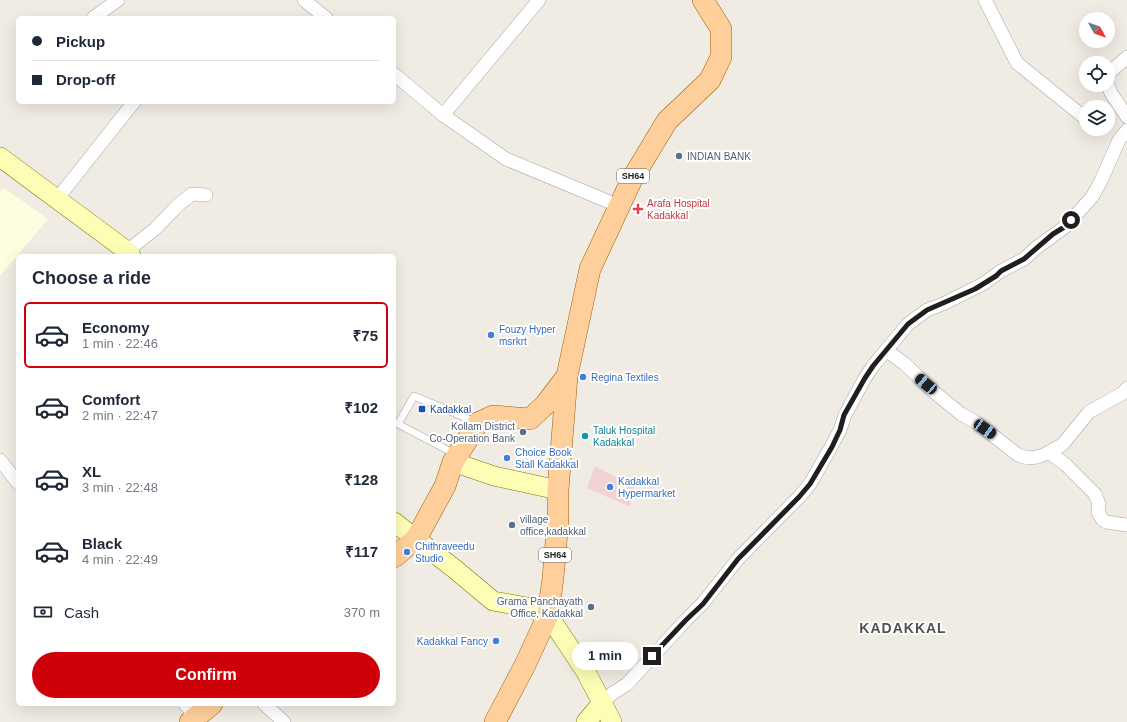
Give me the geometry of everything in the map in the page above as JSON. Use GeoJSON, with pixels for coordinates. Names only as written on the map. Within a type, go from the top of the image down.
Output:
{"type":"FeatureCollection","features":[{"type":"Feature","properties":{"kind":"main road","name":"SH64"},"geometry":{"type":"LineString","coordinates":[[495,722],[525,665],[548,615],[558,520],[558,490],[567,376],[590,268],[632,179],[667,121],[710,80],[721,57],[721,29],[703,0]]}},
{"type":"Feature","properties":{"kind":"main road"},"geometry":{"type":"LineString","coordinates":[[396,555],[416,539],[445,486],[455,458],[478,423],[493,416],[530,419],[545,406],[567,376]]}},
{"type":"Feature","properties":{"kind":"main road"},"geometry":{"type":"LineString","coordinates":[[190,714],[208,706]]}},
{"type":"Feature","properties":{"kind":"street"},"geometry":{"type":"LineString","coordinates":[[96,16],[118,0]]}},
{"type":"Feature","properties":{"kind":"street"},"geometry":{"type":"LineString","coordinates":[[304,0],[324,16]]}},
{"type":"Feature","properties":{"kind":"street"},"geometry":{"type":"LineString","coordinates":[[443,115],[539,0]]}},
{"type":"Feature","properties":{"kind":"street"},"geometry":{"type":"LineString","coordinates":[[985,0],[1017,63],[1079,113]]}},
{"type":"Feature","properties":{"kind":"street"},"geometry":{"type":"LineString","coordinates":[[1115,68],[1127,57]]}},
{"type":"Feature","properties":{"kind":"street"},"geometry":{"type":"LineString","coordinates":[[396,76],[443,115],[506,159],[619,206]]}},
{"type":"Feature","properties":{"kind":"street"},"geometry":{"type":"LineString","coordinates":[[1111,92],[1119,112]]}},
{"type":"Feature","properties":{"kind":"street"},"geometry":{"type":"LineString","coordinates":[[57,199],[132,104]]}},
{"type":"Feature","properties":{"kind":"street"},"geometry":{"type":"LineString","coordinates":[[586,722],[602,703],[613,693],[627,684],[686,620],[703,604],[738,559],[810,484],[832,447],[840,430],[844,415],[858,390],[873,366],[908,324],[927,310],[943,304],[983,284],[1001,271],[1024,259],[1053,234],[1066,226],[1092,196],[1100,183],[1119,140],[1127,130]]}},
{"type":"Feature","properties":{"kind":"street"},"geometry":{"type":"LineString","coordinates":[[0,157],[129,253],[179,204],[192,194],[206,195]]}},
{"type":"Feature","properties":{"kind":"street"},"geometry":{"type":"LineString","coordinates":[[886,350],[905,364],[934,392],[961,414],[977,423],[1018,455],[1026,459],[1043,456],[1062,445],[1089,412],[1123,393],[1127,388]]}},
{"type":"Feature","properties":{"kind":"street"},"geometry":{"type":"LineString","coordinates":[[1049,452],[1066,465],[1095,494],[1099,504],[1098,512],[1102,519],[1106,522],[1127,525]]}},
{"type":"Feature","properties":{"kind":"street"},"geometry":{"type":"LineString","coordinates":[[455,458],[494,476],[558,490]]}},
{"type":"Feature","properties":{"kind":"street"},"geometry":{"type":"LineString","coordinates":[[0,460],[16,480]]}},
{"type":"Feature","properties":{"kind":"street"},"geometry":{"type":"LineString","coordinates":[[396,524],[493,601],[527,607],[548,615],[586,672],[612,722]]}},
{"type":"Feature","properties":{"kind":"street"},"geometry":{"type":"LineString","coordinates":[[266,706],[284,722]]}},
{"type":"Feature","properties":{"kind":"lane"},"geometry":{"type":"LineString","coordinates":[[455,458],[398,424],[414,396],[478,423]]}},
{"type":"Feature","properties":{"kind":"shaded area"},"geometry":{"type":"Polygon","coordinates":[[[4,188],[48,219],[19,254],[16,254],[16,257],[0,276],[0,192],[4,188]]]}},
{"type":"Feature","properties":{"kind":"shaded area","name":"Kadakkal Hypermarket"},"geometry":{"type":"Polygon","coordinates":[[[595,466],[634,487],[630,507],[587,488],[595,466]]]}},
{"type":"Feature","properties":{"kind":"place","name":"INDIAN BANK"},"geometry":{"type":"Point","coordinates":[679,156]}},
{"type":"Feature","properties":{"kind":"place","name":"Arafa Hospital Kadakkal"},"geometry":{"type":"Point","coordinates":[638,209]}},
{"type":"Feature","properties":{"kind":"place","name":"Fouzy Hyper msrkrt"},"geometry":{"type":"Point","coordinates":[491,335]}},
{"type":"Feature","properties":{"kind":"place","name":"Regina Textiles"},"geometry":{"type":"Point","coordinates":[583,377]}},
{"type":"Feature","properties":{"kind":"place","name":"Kadakkal"},"geometry":{"type":"Point","coordinates":[422,409]}},
{"type":"Feature","properties":{"kind":"place","name":"Kollam District Co-Operation Bank"},"geometry":{"type":"Point","coordinates":[523,432]}},
{"type":"Feature","properties":{"kind":"place","name":"Taluk Hospital Kadakkal"},"geometry":{"type":"Point","coordinates":[585,436]}},
{"type":"Feature","properties":{"kind":"place","name":"Choice Book Stall Kadakkal"},"geometry":{"type":"Point","coordinates":[507,458]}},
{"type":"Feature","properties":{"kind":"place","name":"Kadakkal Hypermarket"},"geometry":{"type":"Point","coordinates":[610,487]}},
{"type":"Feature","properties":{"kind":"place","name":"village office,kadakkal"},"geometry":{"type":"Point","coordinates":[512,525]}},
{"type":"Feature","properties":{"kind":"place","name":"Chithraveedu Studio"},"geometry":{"type":"Point","coordinates":[407,552]}},
{"type":"Feature","properties":{"kind":"place","name":"Grama Panchayath Office, Kadakkal"},"geometry":{"type":"Point","coordinates":[591,607]}},
{"type":"Feature","properties":{"kind":"place","name":"Kadakkal Fancy"},"geometry":{"type":"Point","coordinates":[496,641]}},
{"type":"Feature","properties":{"kind":"district","name":"KADAKKAL"},"geometry":{"type":"Point","coordinates":[903,628]}},
{"type":"Feature","properties":{"kind":"route"},"geometry":{"type":"LineString","coordinates":[[652,656],[703,604],[738,559],[810,484],[832,447],[840,430],[844,415],[865,378],[873,366],[908,324],[927,310],[975,289],[996,276],[1001,271],[1024,259],[1053,234],[1066,226],[1071,220]]}}]}
